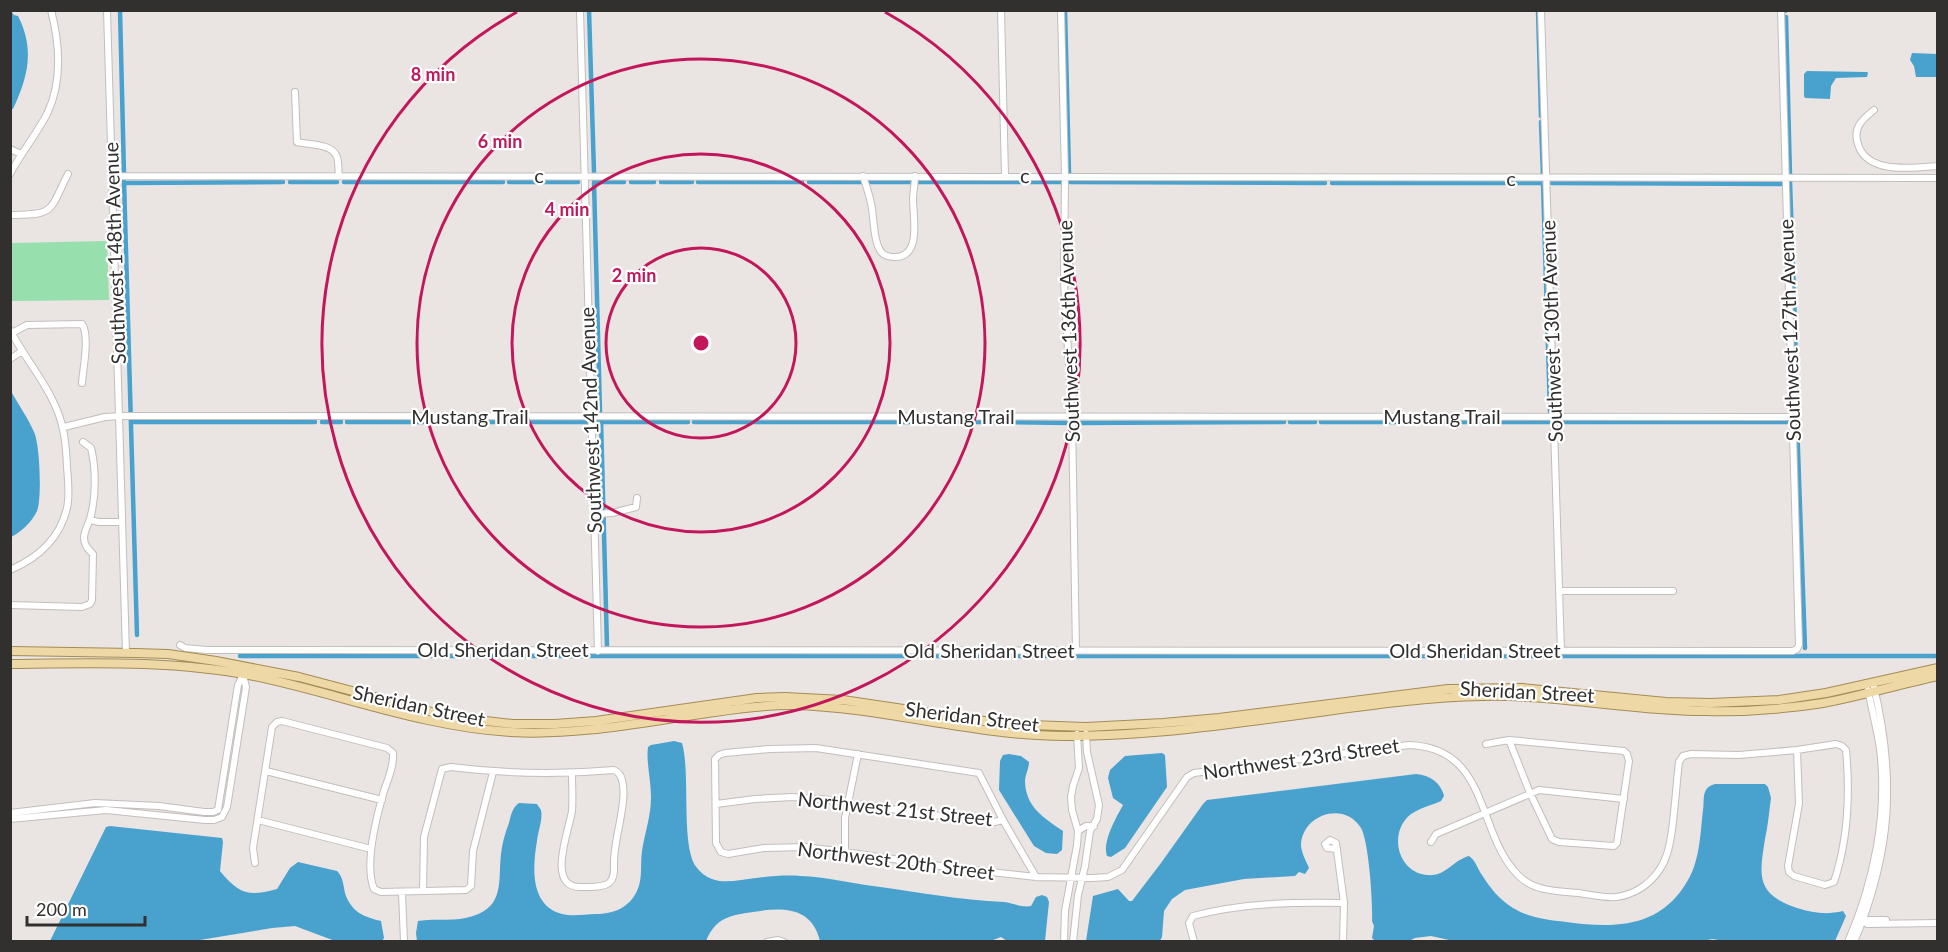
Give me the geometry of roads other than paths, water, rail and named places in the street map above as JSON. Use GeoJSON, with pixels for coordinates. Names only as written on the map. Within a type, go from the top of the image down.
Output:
{"type":"FeatureCollection","features":[{"type":"Feature","properties":{"kind":"main road","name":"Sheridan Street"},"geometry":{"type":"LineString","coordinates":[[10,651],[151,654],[245,665],[451,717],[513,724],[596,721],[785,696],[843,700],[1004,724],[1077,731],[1185,729],[1446,697],[1519,696],[1708,712],[1777,708],[1825,703],[1938,668]]}},
{"type":"Feature","properties":{"kind":"main road"},"geometry":{"type":"LineString","coordinates":[[126,653],[133,662],[151,654]]}},
{"type":"Feature","properties":{"kind":"main road","name":"Sheridan Street"},"geometry":{"type":"LineString","coordinates":[[10,664],[133,662],[190,667],[292,685],[449,725],[512,732],[554,733],[596,729],[755,706],[785,705],[841,708],[1003,732],[1043,735],[1077,731]]}},
{"type":"Feature","properties":{"kind":"main road","name":"Sheridan Street"},"geometry":{"type":"LineString","coordinates":[[1871,688],[1938,676]]}},
{"type":"Feature","properties":{"kind":"street"},"geometry":{"type":"LineString","coordinates":[[10,174],[47,114],[57,81],[60,49],[51,10]]}},
{"type":"Feature","properties":{"kind":"street","name":"Southwest 148th Avenue"},"geometry":{"type":"LineString","coordinates":[[107,10],[126,653]]}},
{"type":"Feature","properties":{"kind":"street","name":"Southwest 142nd Avenue"},"geometry":{"type":"LineString","coordinates":[[580,10],[598,651]]}},
{"type":"Feature","properties":{"kind":"street"},"geometry":{"type":"LineString","coordinates":[[1001,10],[1005,176]]}},
{"type":"Feature","properties":{"kind":"street","name":"Southwest 136th Avenue"},"geometry":{"type":"LineString","coordinates":[[1061,10],[1065,177],[1064,282],[1072,418],[1076,651]]}},
{"type":"Feature","properties":{"kind":"street","name":"Southwest 130th Avenue"},"geometry":{"type":"LineString","coordinates":[[1542,10],[1561,651]]}},
{"type":"Feature","properties":{"kind":"street","name":"Southwest 127th Avenue"},"geometry":{"type":"LineString","coordinates":[[1781,10],[1799,645],[1797,649]]}},
{"type":"Feature","properties":{"kind":"street"},"geometry":{"type":"LineString","coordinates":[[294,92],[297,142],[328,148],[334,152],[337,156],[339,176]]}},
{"type":"Feature","properties":{"kind":"street"},"geometry":{"type":"LineString","coordinates":[[1874,110],[1861,120],[1856,135],[1859,150],[1867,159],[1886,166],[1904,168],[1938,166]]}},
{"type":"Feature","properties":{"kind":"street"},"geometry":{"type":"LineString","coordinates":[[10,149],[21,154]]}},
{"type":"Feature","properties":{"kind":"street"},"geometry":{"type":"LineString","coordinates":[[10,215],[37,215],[47,212],[52,207],[68,174]]}},
{"type":"Feature","properties":{"kind":"street","name":"c"},"geometry":{"type":"LineString","coordinates":[[113,176],[584,176],[915,181],[1005,176],[1547,179],[1938,178]]}},
{"type":"Feature","properties":{"kind":"street"},"geometry":{"type":"LineString","coordinates":[[864,180],[871,203],[876,240],[881,252],[890,257],[902,257],[910,251],[914,236],[915,181]]}},
{"type":"Feature","properties":{"kind":"street"},"geometry":{"type":"LineString","coordinates":[[10,570],[25,564],[39,554],[53,538],[67,507],[68,492],[64,427],[52,399],[11,331],[27,325],[82,324],[85,337],[82,383]]}},
{"type":"Feature","properties":{"kind":"street"},"geometry":{"type":"LineString","coordinates":[[10,359],[22,351]]}},
{"type":"Feature","properties":{"kind":"street","name":"Mustang Trail"},"geometry":{"type":"LineString","coordinates":[[64,427],[105,417],[120,416],[1792,417]]}},
{"type":"Feature","properties":{"kind":"street"},"geometry":{"type":"LineString","coordinates":[[10,605],[82,607],[90,604],[93,554],[86,547],[84,536],[94,503],[93,456],[91,448],[83,442]]}},
{"type":"Feature","properties":{"kind":"street"},"geometry":{"type":"LineString","coordinates":[[594,514],[612,513],[636,507],[637,498]]}},
{"type":"Feature","properties":{"kind":"street"},"geometry":{"type":"LineString","coordinates":[[90,520],[122,522]]}},
{"type":"Feature","properties":{"kind":"street"},"geometry":{"type":"LineString","coordinates":[[1560,591],[1673,591]]}},
{"type":"Feature","properties":{"kind":"street","name":"Old Sheridan Street"},"geometry":{"type":"LineString","coordinates":[[180,645],[184,648],[207,650],[598,651],[1793,651],[1797,649]]}},
{"type":"Feature","properties":{"kind":"street"},"geometry":{"type":"LineString","coordinates":[[10,813],[103,803],[213,812],[218,810],[238,685],[245,665]]}},
{"type":"Feature","properties":{"kind":"street"},"geometry":{"type":"LineString","coordinates":[[10,819],[106,810],[205,820],[222,817],[227,807],[246,687],[243,675]]}},
{"type":"Feature","properties":{"kind":"street"},"geometry":{"type":"LineString","coordinates":[[1854,942],[1878,870],[1888,786],[1886,747],[1871,688]]}},
{"type":"Feature","properties":{"kind":"street"},"geometry":{"type":"LineString","coordinates":[[1848,942],[1858,919],[1873,870],[1880,824],[1881,762],[1871,688]]}},
{"type":"Feature","properties":{"kind":"street"},"geometry":{"type":"LineString","coordinates":[[255,863],[253,848],[272,728],[277,722],[282,721],[387,748],[393,753],[371,849],[371,883],[374,889],[381,892],[466,890],[471,886],[473,850],[494,772]]}},
{"type":"Feature","properties":{"kind":"street"},"geometry":{"type":"LineString","coordinates":[[1064,942],[1065,911],[1078,831],[1071,797],[1079,768],[1077,731]]}},
{"type":"Feature","properties":{"kind":"street"},"geometry":{"type":"LineString","coordinates":[[1073,942],[1075,913],[1090,831],[1097,819],[1099,805],[1092,776],[1086,731]]}},
{"type":"Feature","properties":{"kind":"street"},"geometry":{"type":"LineString","coordinates":[[1486,744],[1509,740],[1620,750],[1627,754],[1629,761],[1617,843],[1614,846],[1558,842],[1552,839],[1530,793],[1509,740]]}},
{"type":"Feature","properties":{"kind":"street"},"geometry":{"type":"LineString","coordinates":[[1485,812],[1503,854],[1521,879],[1542,890],[1614,897],[1631,894],[1651,881],[1660,872],[1666,859],[1670,845],[1679,762],[1683,756],[1691,754],[1739,755],[1836,744],[1845,750],[1847,810],[1837,873],[1834,882],[1830,885],[1794,876],[1789,872],[1788,866],[1799,804],[1797,750]]}},
{"type":"Feature","properties":{"kind":"street","name":"Northwest 23rd Street"},"geometry":{"type":"LineString","coordinates":[[1072,878],[1108,877],[1122,870],[1187,777],[1194,773],[1409,745],[1425,745],[1454,759],[1467,773],[1485,812]]}},
{"type":"Feature","properties":{"kind":"street"},"geometry":{"type":"LineString","coordinates":[[716,804],[715,759],[725,753],[769,748],[816,748],[979,773],[1036,877]]}},
{"type":"Feature","properties":{"kind":"street"},"geometry":{"type":"LineString","coordinates":[[845,852],[845,818],[858,754]]}},
{"type":"Feature","properties":{"kind":"street"},"geometry":{"type":"LineString","coordinates":[[423,890],[424,837],[442,769],[451,767],[528,774],[572,774],[614,770],[619,773],[623,781],[622,808],[614,845],[613,876],[609,883],[601,886],[574,888],[566,884],[562,878],[562,852],[572,810],[572,774]]}},
{"type":"Feature","properties":{"kind":"street"},"geometry":{"type":"LineString","coordinates":[[266,771],[382,800]]}},
{"type":"Feature","properties":{"kind":"street"},"geometry":{"type":"LineString","coordinates":[[1077,772],[1087,772],[1092,776]]}},
{"type":"Feature","properties":{"kind":"street"},"geometry":{"type":"LineString","coordinates":[[1431,842],[1436,834],[1539,790],[1624,798]]}},
{"type":"Feature","properties":{"kind":"street","name":"Northwest 21st Street"},"geometry":{"type":"LineString","coordinates":[[716,804],[792,797],[990,823],[1003,820]]}},
{"type":"Feature","properties":{"kind":"street","name":"Northwest 20th Street"},"geometry":{"type":"LineString","coordinates":[[716,804],[716,843],[721,852],[728,854],[764,848],[805,847],[954,868],[1036,877],[1072,878]]}},
{"type":"Feature","properties":{"kind":"street"},"geometry":{"type":"LineString","coordinates":[[258,820],[371,849]]}},
{"type":"Feature","properties":{"kind":"street"},"geometry":{"type":"LineString","coordinates":[[1078,831],[1084,827],[1094,826]]}},
{"type":"Feature","properties":{"kind":"street"},"geometry":{"type":"LineString","coordinates":[[1337,849],[1344,903],[1343,942]]}},
{"type":"Feature","properties":{"kind":"street"},"geometry":{"type":"LineString","coordinates":[[402,892],[404,942]]}},
{"type":"Feature","properties":{"kind":"street"},"geometry":{"type":"LineString","coordinates":[[1194,942],[1189,923],[1193,916],[1246,906],[1292,902],[1344,903]]}},
{"type":"Feature","properties":{"kind":"street"},"geometry":{"type":"LineString","coordinates":[[1863,920],[1938,921]]}},
{"type":"Feature","properties":{"kind":"street"},"geometry":{"type":"LineString","coordinates":[[767,942],[784,941]]}},
{"type":"Feature","properties":{"kind":"water"},"geometry":{"type":"Polygon","coordinates":[[[11,11],[18,16],[28,51],[26,74],[13,109],[11,109],[11,11]]]}},
{"type":"Feature","properties":{"kind":"water"},"geometry":{"type":"Polygon","coordinates":[[[1912,53],[1937,54],[1937,77],[1916,77],[1910,60],[1912,53]]]}},
{"type":"Feature","properties":{"kind":"water"},"geometry":{"type":"Polygon","coordinates":[[[1807,71],[1868,73],[1867,77],[1836,78],[1831,86],[1830,99],[1805,98],[1804,74],[1807,71]]]}},
{"type":"Feature","properties":{"kind":"water"},"geometry":{"type":"Polygon","coordinates":[[[11,391],[36,438],[40,484],[39,505],[35,515],[26,526],[11,537],[11,391]]]}},
{"type":"Feature","properties":{"kind":"water"},"geometry":{"type":"Polygon","coordinates":[[[674,741],[682,743],[685,756],[687,828],[692,858],[697,868],[710,878],[732,881],[778,876],[810,877],[1024,906],[1031,906],[1036,897],[1042,895],[1047,897],[1049,902],[1045,941],[1007,941],[1001,937],[988,942],[820,941],[809,920],[801,914],[769,910],[726,918],[714,927],[706,941],[417,941],[418,921],[466,918],[483,912],[490,906],[498,891],[504,838],[512,812],[519,803],[537,804],[541,810],[534,864],[536,887],[546,905],[556,912],[568,915],[602,914],[625,906],[634,897],[640,882],[642,851],[651,804],[648,747],[674,741]]]}},
{"type":"Feature","properties":{"kind":"water"},"geometry":{"type":"Polygon","coordinates":[[[1162,753],[1165,755],[1167,787],[1125,848],[1111,857],[1107,856],[1108,837],[1123,805],[1113,798],[1108,778],[1110,770],[1125,756],[1162,753]]]}},
{"type":"Feature","properties":{"kind":"water"},"geometry":{"type":"Polygon","coordinates":[[[1003,755],[1021,756],[1029,762],[1025,780],[1028,798],[1037,811],[1063,831],[1062,850],[1057,854],[1046,853],[1034,846],[999,790],[1000,761],[1003,755]]]}},
{"type":"Feature","properties":{"kind":"water"},"geometry":{"type":"Polygon","coordinates":[[[1416,774],[1434,780],[1444,796],[1441,801],[1411,814],[1404,822],[1398,840],[1399,850],[1409,867],[1417,872],[1434,875],[1469,856],[1496,893],[1508,905],[1519,911],[1545,919],[1600,925],[1616,925],[1647,918],[1674,899],[1694,868],[1700,839],[1704,796],[1708,788],[1715,784],[1765,784],[1771,798],[1762,864],[1763,882],[1767,890],[1784,903],[1797,908],[1820,913],[1843,911],[1846,916],[1835,941],[1728,942],[1713,939],[1696,942],[1458,942],[1431,936],[1409,941],[1375,941],[1372,938],[1374,926],[1364,835],[1354,819],[1335,813],[1316,819],[1303,835],[1301,846],[1309,868],[1305,874],[1299,872],[1295,876],[1244,879],[1185,890],[1172,899],[1164,911],[1160,941],[1086,941],[1093,896],[1118,889],[1129,901],[1132,901],[1207,800],[1416,774]]]}},
{"type":"Feature","properties":{"kind":"water"},"geometry":{"type":"Polygon","coordinates":[[[106,827],[222,838],[220,871],[233,885],[245,892],[259,893],[277,889],[290,868],[298,862],[337,871],[342,878],[345,893],[351,905],[369,918],[381,921],[384,938],[382,941],[335,941],[295,926],[194,941],[50,941],[106,827]]]}},
{"type":"Feature","properties":{"kind":"waterway"},"geometry":{"type":"LineString","coordinates":[[120,10],[124,174]]}},
{"type":"Feature","properties":{"kind":"waterway"},"geometry":{"type":"LineString","coordinates":[[589,10],[594,172]]}},
{"type":"Feature","properties":{"kind":"waterway"},"geometry":{"type":"LineString","coordinates":[[1065,10],[1069,173]]}},
{"type":"Feature","properties":{"kind":"waterway"},"geometry":{"type":"LineString","coordinates":[[1538,10],[1541,116]]}},
{"type":"Feature","properties":{"kind":"waterway"},"geometry":{"type":"LineString","coordinates":[[1786,17],[1790,176]]}},
{"type":"Feature","properties":{"kind":"waterway"},"geometry":{"type":"LineString","coordinates":[[1541,122],[1543,175]]}},
{"type":"Feature","properties":{"kind":"waterway"},"geometry":{"type":"LineString","coordinates":[[124,181],[137,635]]}},
{"type":"Feature","properties":{"kind":"waterway"},"geometry":{"type":"LineString","coordinates":[[124,183],[283,182]]}},
{"type":"Feature","properties":{"kind":"waterway"},"geometry":{"type":"LineString","coordinates":[[290,182],[337,182]]}},
{"type":"Feature","properties":{"kind":"waterway"},"geometry":{"type":"LineString","coordinates":[[344,182],[503,182]]}},
{"type":"Feature","properties":{"kind":"waterway"},"geometry":{"type":"LineString","coordinates":[[509,182],[578,182]]}},
{"type":"Feature","properties":{"kind":"waterway"},"geometry":{"type":"LineString","coordinates":[[600,412],[594,182],[624,182]]}},
{"type":"Feature","properties":{"kind":"waterway"},"geometry":{"type":"LineString","coordinates":[[631,182],[654,182]]}},
{"type":"Feature","properties":{"kind":"waterway"},"geometry":{"type":"LineString","coordinates":[[661,182],[692,182]]}},
{"type":"Feature","properties":{"kind":"waterway"},"geometry":{"type":"LineString","coordinates":[[698,182],[802,182]]}},
{"type":"Feature","properties":{"kind":"waterway"},"geometry":{"type":"LineString","coordinates":[[809,182],[1062,182]]}},
{"type":"Feature","properties":{"kind":"waterway"},"geometry":{"type":"LineString","coordinates":[[1070,182],[1325,183]]}},
{"type":"Feature","properties":{"kind":"waterway"},"geometry":{"type":"LineString","coordinates":[[1790,182],[1795,325]]}},
{"type":"Feature","properties":{"kind":"waterway"},"geometry":{"type":"LineString","coordinates":[[1332,183],[1505,183]]}},
{"type":"Feature","properties":{"kind":"waterway"},"geometry":{"type":"LineString","coordinates":[[1511,183],[1543,183],[1550,412]]}},
{"type":"Feature","properties":{"kind":"waterway"},"geometry":{"type":"LineString","coordinates":[[1552,183],[1781,184]]}},
{"type":"Feature","properties":{"kind":"waterway"},"geometry":{"type":"LineString","coordinates":[[1795,331],[1796,371]]}},
{"type":"Feature","properties":{"kind":"waterway"},"geometry":{"type":"LineString","coordinates":[[1796,377],[1796,389]]}},
{"type":"Feature","properties":{"kind":"waterway"},"geometry":{"type":"LineString","coordinates":[[1796,394],[1805,648]]}},
{"type":"Feature","properties":{"kind":"waterway"},"geometry":{"type":"LineString","coordinates":[[601,420],[607,646]]}},
{"type":"Feature","properties":{"kind":"waterway"},"geometry":{"type":"LineString","coordinates":[[131,422],[315,422]]}},
{"type":"Feature","properties":{"kind":"waterway"},"geometry":{"type":"LineString","coordinates":[[322,422],[341,422]]}},
{"type":"Feature","properties":{"kind":"waterway"},"geometry":{"type":"LineString","coordinates":[[347,422],[457,422]]}},
{"type":"Feature","properties":{"kind":"waterway"},"geometry":{"type":"LineString","coordinates":[[464,422],[588,422]]}},
{"type":"Feature","properties":{"kind":"waterway"},"geometry":{"type":"LineString","coordinates":[[595,422],[688,422]]}},
{"type":"Feature","properties":{"kind":"waterway"},"geometry":{"type":"LineString","coordinates":[[694,422],[986,422]]}},
{"type":"Feature","properties":{"kind":"waterway"},"geometry":{"type":"LineString","coordinates":[[992,422],[1069,423]]}},
{"type":"Feature","properties":{"kind":"waterway"},"geometry":{"type":"LineString","coordinates":[[1074,423],[1284,422]]}},
{"type":"Feature","properties":{"kind":"waterway"},"geometry":{"type":"LineString","coordinates":[[1290,422],[1315,422]]}},
{"type":"Feature","properties":{"kind":"waterway"},"geometry":{"type":"LineString","coordinates":[[1321,422],[1550,422]]}},
{"type":"Feature","properties":{"kind":"waterway"},"geometry":{"type":"LineString","coordinates":[[1560,422],[1789,422]]}},
{"type":"Feature","properties":{"kind":"waterway"},"geometry":{"type":"LineString","coordinates":[[240,656],[1938,656]]}}]}
